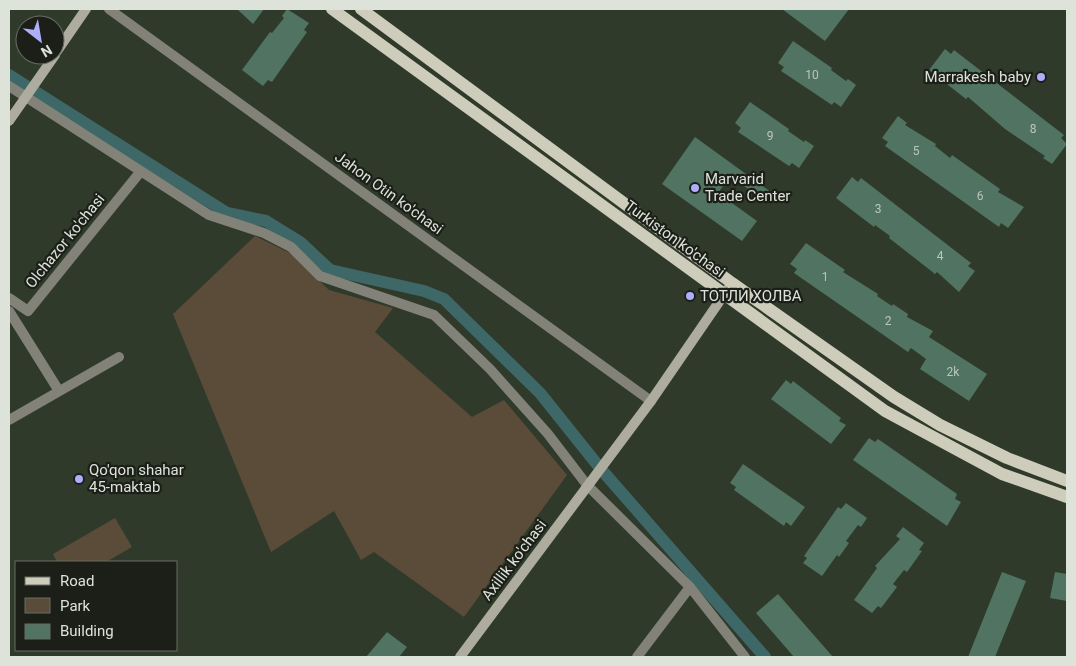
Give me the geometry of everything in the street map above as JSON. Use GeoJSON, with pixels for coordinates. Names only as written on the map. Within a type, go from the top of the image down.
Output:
{"type":"FeatureCollection","features":[{"type":"Feature","properties":{"kind":"main road","name":"Turkiston ko'chasi"},"geometry":{"type":"LineString","coordinates":[[332,9],[885,411],[1002,474],[1067,497]]}},
{"type":"Feature","properties":{"kind":"main road","name":"Turkiston ko'chasi"},"geometry":{"type":"LineString","coordinates":[[361,9],[732,283],[894,397],[940,425],[1007,458],[1067,481]]}},
{"type":"Feature","properties":{"kind":"street"},"geometry":{"type":"LineString","coordinates":[[65,40],[86,9]]}},
{"type":"Feature","properties":{"kind":"street","name":"Jahon Otin ko'chasi"},"geometry":{"type":"LineString","coordinates":[[110,9],[651,401]]}},
{"type":"Feature","properties":{"kind":"street"},"geometry":{"type":"LineString","coordinates":[[9,121],[48,65]]}},
{"type":"Feature","properties":{"kind":"street"},"geometry":{"type":"LineString","coordinates":[[9,86],[209,215],[264,233],[291,247],[320,276],[434,315],[490,369],[590,483],[690,587],[745,657]]}},
{"type":"Feature","properties":{"kind":"street","name":"Olchazor ko'chasi"},"geometry":{"type":"LineString","coordinates":[[11,302],[28,311],[141,171]]}},
{"type":"Feature","properties":{"kind":"street"},"geometry":{"type":"LineString","coordinates":[[651,401],[732,283]]}},
{"type":"Feature","properties":{"kind":"street"},"geometry":{"type":"LineString","coordinates":[[9,311],[59,391]]}},
{"type":"Feature","properties":{"kind":"street"},"geometry":{"type":"LineString","coordinates":[[9,420],[119,357]]}},
{"type":"Feature","properties":{"kind":"street","name":"Axillik ko'chasi"},"geometry":{"type":"LineString","coordinates":[[460,657],[651,401]]}},
{"type":"Feature","properties":{"kind":"street"},"geometry":{"type":"LineString","coordinates":[[637,657],[690,587]]}},
{"type":"Feature","properties":{"kind":"green space"},"geometry":{"type":"Polygon","coordinates":[[[255,236],[292,254],[329,290],[393,308],[375,332],[472,417],[504,400],[567,475],[464,617],[374,552],[361,560],[334,511],[271,552],[173,314],[255,236]]]}},
{"type":"Feature","properties":{"kind":"green space"},"geometry":{"type":"Polygon","coordinates":[[[115,518],[132,547],[108,561],[56,561],[53,554],[115,518]]]}},
{"type":"Feature","properties":{"kind":"building"},"geometry":{"type":"Polygon","coordinates":[[[237,9],[264,9],[253,24],[237,9]]]}},
{"type":"Feature","properties":{"kind":"building"},"geometry":{"type":"Polygon","coordinates":[[[287,9],[309,23],[304,30],[307,32],[272,82],[268,80],[263,86],[242,70],[270,32],[272,33],[284,18],[282,16],[287,9]]]}},
{"type":"Feature","properties":{"kind":"building"},"geometry":{"type":"Polygon","coordinates":[[[782,9],[849,9],[825,41],[782,9]]]}},
{"type":"Feature","properties":{"kind":"building"},"geometry":{"type":"Polygon","coordinates":[[[793,41],[832,68],[831,70],[846,81],[848,79],[856,85],[841,107],[834,102],[832,105],[781,71],[784,67],[778,63],[793,41]]]}},
{"type":"Feature","properties":{"kind":"building"},"geometry":{"type":"Polygon","coordinates":[[[945,49],[951,54],[954,50],[1064,135],[1061,138],[1067,144],[1052,164],[1043,158],[1045,156],[1005,129],[968,97],[966,99],[929,70],[945,49]]]}},
{"type":"Feature","properties":{"kind":"building"},"geometry":{"type":"Polygon","coordinates":[[[750,102],[789,129],[788,131],[804,142],[805,140],[814,146],[799,168],[792,163],[789,166],[738,132],[741,128],[735,123],[750,102]]]}},
{"type":"Feature","properties":{"kind":"building"},"geometry":{"type":"Polygon","coordinates":[[[898,116],[907,123],[905,125],[936,144],[935,146],[950,158],[952,155],[1000,189],[998,192],[1024,207],[1008,228],[1001,223],[999,227],[885,146],[888,142],[882,138],[898,116]]]}},
{"type":"Feature","properties":{"kind":"building","name":"Marvarid Trade Center"},"geometry":{"type":"Polygon","coordinates":[[[695,137],[775,195],[768,203],[730,176],[718,193],[757,221],[742,241],[662,184],[695,137]]]}},
{"type":"Feature","properties":{"kind":"building"},"geometry":{"type":"Polygon","coordinates":[[[852,177],[858,182],[861,178],[971,263],[968,266],[975,271],[959,292],[937,272],[935,274],[889,238],[890,236],[875,225],[874,227],[836,198],[852,177]]]}},
{"type":"Feature","properties":{"kind":"building"},"geometry":{"type":"Polygon","coordinates":[[[806,243],[845,270],[843,272],[878,294],[877,296],[908,314],[907,317],[933,331],[929,337],[987,374],[969,401],[920,369],[926,359],[911,348],[908,352],[794,273],[797,269],[790,264],[806,243]]]}},
{"type":"Feature","properties":{"kind":"building"},"geometry":{"type":"Polygon","coordinates":[[[786,380],[791,384],[793,381],[841,418],[839,421],[846,425],[831,444],[771,399],[786,380]]]}},
{"type":"Feature","properties":{"kind":"building"},"geometry":{"type":"Polygon","coordinates":[[[869,438],[875,442],[878,439],[957,494],[955,499],[961,502],[947,526],[853,460],[869,438]]]}},
{"type":"Feature","properties":{"kind":"building"},"geometry":{"type":"Polygon","coordinates":[[[743,464],[805,507],[791,526],[786,522],[784,526],[734,490],[736,487],[730,483],[743,464]]]}},
{"type":"Feature","properties":{"kind":"building"},"geometry":{"type":"Polygon","coordinates":[[[846,503],[867,518],[861,527],[858,525],[846,541],[849,543],[839,557],[837,555],[822,576],[803,563],[807,558],[804,556],[838,507],[841,509],[846,503]]]}},
{"type":"Feature","properties":{"kind":"building"},"geometry":{"type":"Polygon","coordinates":[[[903,527],[924,543],[919,550],[922,551],[907,572],[904,570],[893,584],[897,587],[881,608],[878,606],[872,613],[854,600],[877,568],[875,566],[900,539],[896,536],[903,527]]]}},
{"type":"Feature","properties":{"kind":"building"},"geometry":{"type":"Polygon","coordinates":[[[1002,572],[1026,581],[995,657],[968,657],[1002,572]]]}},
{"type":"Feature","properties":{"kind":"building"},"geometry":{"type":"Polygon","coordinates":[[[1055,572],[1067,574],[1067,601],[1050,598],[1055,572]]]}},
{"type":"Feature","properties":{"kind":"building"},"geometry":{"type":"Polygon","coordinates":[[[778,594],[833,657],[794,657],[756,613],[778,594]]]}},
{"type":"Feature","properties":{"kind":"building"},"geometry":{"type":"Polygon","coordinates":[[[387,632],[407,647],[399,657],[366,657],[387,632]]]}},
{"type":"Feature","properties":{"kind":"waterway"},"geometry":{"type":"LineString","coordinates":[[9,75],[227,213],[266,221],[300,242],[330,270],[424,291],[444,299],[540,393],[600,468],[765,657]]}},
{"type":"Feature","properties":{"kind":"place","name":"Marrakesh baby"},"geometry":{"type":"Point","coordinates":[1041,77]}},
{"type":"Feature","properties":{"kind":"place","name":"Marvarid Trade Center"},"geometry":{"type":"Point","coordinates":[695,188]}},
{"type":"Feature","properties":{"kind":"place","name":"ТОТЛИ ХОЛВА"},"geometry":{"type":"Point","coordinates":[690,296]}},
{"type":"Feature","properties":{"kind":"place","name":"Qo'qon shahar 45-maktab"},"geometry":{"type":"Point","coordinates":[79,479]}}]}
